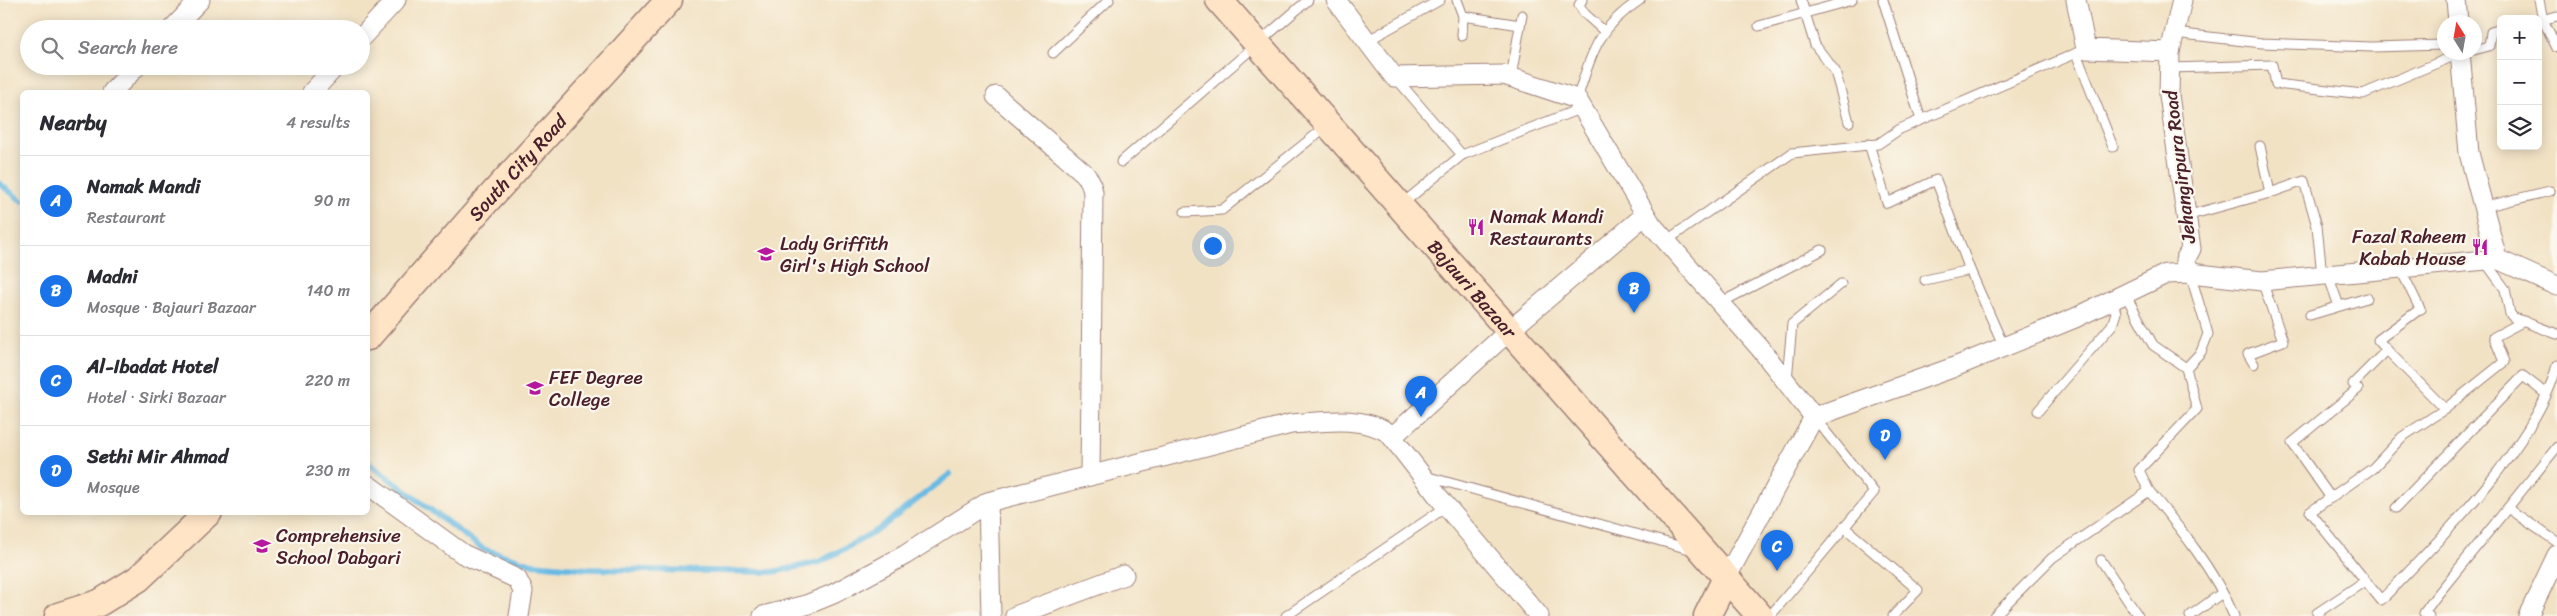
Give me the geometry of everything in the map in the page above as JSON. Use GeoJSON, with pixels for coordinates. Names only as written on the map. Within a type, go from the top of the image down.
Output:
{"type":"FeatureCollection","features":[{"type":"Feature","properties":{"kind":"main road","name":"South City Road"},"geometry":{"type":"LineString","coordinates":[[370,335],[483,205],[669,0]]}},
{"type":"Feature","properties":{"kind":"main road","name":"Bajauri Bazaar"},"geometry":{"type":"LineString","coordinates":[[1219,0],[1760,616]]}},
{"type":"Feature","properties":{"kind":"main road"},"geometry":{"type":"LineString","coordinates":[[58,616],[105,610],[206,515]]}},
{"type":"Feature","properties":{"kind":"main road"},"geometry":{"type":"LineString","coordinates":[[1707,616],[1726,578]]}},
{"type":"Feature","properties":{"kind":"street"},"geometry":{"type":"LineString","coordinates":[[181,20],[200,0]]}},
{"type":"Feature","properties":{"kind":"street"},"geometry":{"type":"LineString","coordinates":[[370,28],[396,0]]}},
{"type":"Feature","properties":{"kind":"street"},"geometry":{"type":"LineString","coordinates":[[1336,0],[1394,77],[1504,75],[1580,104],[1645,215],[1787,382],[1814,417]]}},
{"type":"Feature","properties":{"kind":"street"},"geometry":{"type":"LineString","coordinates":[[2076,0],[2081,51],[2170,60]]}},
{"type":"Feature","properties":{"kind":"street","name":"Jehangirpura Road"},"geometry":{"type":"LineString","coordinates":[[2182,0],[2170,60],[2169,95],[2191,249],[2185,260],[2190,273]]}},
{"type":"Feature","properties":{"kind":"street"},"geometry":{"type":"LineString","coordinates":[[2456,0],[2457,15]]}},
{"type":"Feature","properties":{"kind":"street"},"geometry":{"type":"LineString","coordinates":[[2462,60],[2469,153],[2483,207],[2490,259]]}},
{"type":"Feature","properties":{"kind":"street"},"geometry":{"type":"LineString","coordinates":[[114,90],[128,75]]}},
{"type":"Feature","properties":{"kind":"street"},"geometry":{"type":"LineString","coordinates":[[314,90],[328,75]]}},
{"type":"Feature","properties":{"kind":"street"},"geometry":{"type":"LineString","coordinates":[[996,96],[1084,173],[1092,187],[1090,476]]}},
{"type":"Feature","properties":{"kind":"street"},"geometry":{"type":"LineString","coordinates":[[1392,437],[1509,330],[1645,215]]}},
{"type":"Feature","properties":{"kind":"street"},"geometry":{"type":"LineString","coordinates":[[1726,578],[1814,417],[2004,347],[2075,318],[2166,274],[2190,273],[2262,281],[2490,259],[2557,286]]}},
{"type":"Feature","properties":{"kind":"street"},"geometry":{"type":"LineString","coordinates":[[763,616],[806,605],[833,594],[905,555],[988,502],[1291,424],[1357,422],[1380,428],[1392,437],[1446,507],[1537,615]]}},
{"type":"Feature","properties":{"kind":"street"},"geometry":{"type":"LineString","coordinates":[[370,486],[464,554],[517,579],[523,591],[518,616]]}},
{"type":"Feature","properties":{"kind":"street"},"geometry":{"type":"LineString","coordinates":[[988,502],[988,614]]}},
{"type":"Feature","properties":{"kind":"street"},"geometry":{"type":"LineString","coordinates":[[2528,616],[2557,555]]}},
{"type":"Feature","properties":{"kind":"street"},"geometry":{"type":"LineString","coordinates":[[1016,616],[1124,575]]}},
{"type":"Feature","properties":{"kind":"lane"},"geometry":{"type":"LineString","coordinates":[[1053,53],[1109,0]]}},
{"type":"Feature","properties":{"kind":"lane"},"geometry":{"type":"LineString","coordinates":[[1121,162],[1308,0]]}},
{"type":"Feature","properties":{"kind":"lane"},"geometry":{"type":"LineString","coordinates":[[1367,41],[1440,0]]}},
{"type":"Feature","properties":{"kind":"lane"},"geometry":{"type":"LineString","coordinates":[[1457,0],[1462,16],[1462,36]]}},
{"type":"Feature","properties":{"kind":"lane"},"geometry":{"type":"LineString","coordinates":[[1582,0],[1579,5],[1585,14],[1604,31]]}},
{"type":"Feature","properties":{"kind":"lane"},"geometry":{"type":"LineString","coordinates":[[1399,206],[1462,155],[1580,104],[1593,49],[1607,26],[1640,0]]}},
{"type":"Feature","properties":{"kind":"lane"},"geometry":{"type":"LineString","coordinates":[[1802,0],[1815,45],[1836,71],[1849,122]]}},
{"type":"Feature","properties":{"kind":"lane"},"geometry":{"type":"LineString","coordinates":[[1759,26],[1852,0]]}},
{"type":"Feature","properties":{"kind":"lane"},"geometry":{"type":"LineString","coordinates":[[1883,0],[1921,120]]}},
{"type":"Feature","properties":{"kind":"lane"},"geometry":{"type":"LineString","coordinates":[[2539,0],[2540,15]]}},
{"type":"Feature","properties":{"kind":"lane"},"geometry":{"type":"LineString","coordinates":[[1511,77],[1522,15]]}},
{"type":"Feature","properties":{"kind":"lane"},"geometry":{"type":"LineString","coordinates":[[1462,16],[1520,25]]}},
{"type":"Feature","properties":{"kind":"lane"},"geometry":{"type":"LineString","coordinates":[[2542,20],[2557,16]]}},
{"type":"Feature","properties":{"kind":"lane"},"geometry":{"type":"LineString","coordinates":[[2542,24],[2557,48]]}},
{"type":"Feature","properties":{"kind":"lane"},"geometry":{"type":"LineString","coordinates":[[2482,47],[2489,46],[2491,32],[2497,31]]}},
{"type":"Feature","properties":{"kind":"lane"},"geometry":{"type":"LineString","coordinates":[[2174,33],[2262,43],[2437,50]]}},
{"type":"Feature","properties":{"kind":"lane"},"geometry":{"type":"LineString","coordinates":[[1666,241],[1792,153],[1878,144],[1900,129],[2081,51],[2113,147]]}},
{"type":"Feature","properties":{"kind":"lane"},"geometry":{"type":"LineString","coordinates":[[2170,60],[2272,65],[2276,84],[2363,94],[2440,60]]}},
{"type":"Feature","properties":{"kind":"lane"},"geometry":{"type":"LineString","coordinates":[[1394,77],[1462,155]]}},
{"type":"Feature","properties":{"kind":"lane"},"geometry":{"type":"LineString","coordinates":[[1185,212],[1222,210],[1328,125]]}},
{"type":"Feature","properties":{"kind":"lane"},"geometry":{"type":"LineString","coordinates":[[1869,144],[1887,203],[1936,180],[1970,270],[2004,347]]}},
{"type":"Feature","properties":{"kind":"lane"},"geometry":{"type":"LineString","coordinates":[[2260,146],[2270,193]]}},
{"type":"Feature","properties":{"kind":"lane"},"geometry":{"type":"LineString","coordinates":[[2186,216],[2270,193],[2304,181],[2317,226],[2325,275],[2339,306]]}},
{"type":"Feature","properties":{"kind":"lane"},"geometry":{"type":"LineString","coordinates":[[2483,207],[2550,191]]}},
{"type":"Feature","properties":{"kind":"lane"},"geometry":{"type":"LineString","coordinates":[[1720,303],[1822,250]]}},
{"type":"Feature","properties":{"kind":"lane"},"geometry":{"type":"LineString","coordinates":[[2490,259],[2505,289],[2510,314],[2557,334]]}},
{"type":"Feature","properties":{"kind":"lane"},"geometry":{"type":"LineString","coordinates":[[2400,268],[2420,309],[2378,340],[2445,409]]}},
{"type":"Feature","properties":{"kind":"lane"},"geometry":{"type":"LineString","coordinates":[[1926,280],[1970,270]]}},
{"type":"Feature","properties":{"kind":"lane"},"geometry":{"type":"LineString","coordinates":[[2186,368],[2201,352],[2208,334],[2190,273]]}},
{"type":"Feature","properties":{"kind":"lane"},"geometry":{"type":"LineString","coordinates":[[2254,364],[2248,354],[2283,341],[2262,281]]}},
{"type":"Feature","properties":{"kind":"lane"},"geometry":{"type":"LineString","coordinates":[[1787,382],[1792,324],[1841,284]]}},
{"type":"Feature","properties":{"kind":"lane"},"geometry":{"type":"LineString","coordinates":[[2119,297],[2153,345],[2186,368],[2197,409],[2139,470],[2149,491],[2187,536],[2234,616]]}},
{"type":"Feature","properties":{"kind":"lane"},"geometry":{"type":"LineString","coordinates":[[2038,411],[2112,325],[2119,297]]}},
{"type":"Feature","properties":{"kind":"lane"},"geometry":{"type":"LineString","coordinates":[[2310,315],[2367,298]]}},
{"type":"Feature","properties":{"kind":"lane"},"geometry":{"type":"LineString","coordinates":[[2524,321],[2494,337],[2504,362],[2445,409],[2402,437],[2373,468],[2310,512],[2381,600],[2421,559],[2509,456],[2540,411],[2557,365]]}},
{"type":"Feature","properties":{"kind":"lane"},"geometry":{"type":"LineString","coordinates":[[2331,498],[2292,443],[2358,389],[2353,384],[2387,350]]}},
{"type":"Feature","properties":{"kind":"lane"},"geometry":{"type":"LineString","coordinates":[[2396,508],[2523,376],[2546,394]]}},
{"type":"Feature","properties":{"kind":"lane"},"geometry":{"type":"LineString","coordinates":[[1770,616],[1874,492],[1814,417]]}},
{"type":"Feature","properties":{"kind":"lane"},"geometry":{"type":"LineString","coordinates":[[2425,615],[2557,447]]}},
{"type":"Feature","properties":{"kind":"lane"},"geometry":{"type":"LineString","coordinates":[[1420,475],[1704,553]]}},
{"type":"Feature","properties":{"kind":"lane"},"geometry":{"type":"LineString","coordinates":[[1994,616],[2052,558],[2149,491]]}},
{"type":"Feature","properties":{"kind":"lane"},"geometry":{"type":"LineString","coordinates":[[1286,616],[1446,507]]}},
{"type":"Feature","properties":{"kind":"lane"},"geometry":{"type":"LineString","coordinates":[[2509,509],[2557,542]]}},
{"type":"Feature","properties":{"kind":"lane"},"geometry":{"type":"LineString","coordinates":[[1844,527],[1918,590],[1893,616]]}},
{"type":"Feature","properties":{"kind":"lane"},"geometry":{"type":"LineString","coordinates":[[2100,560],[2138,616]]}},
{"type":"Feature","properties":{"kind":"lane"},"geometry":{"type":"LineString","coordinates":[[2317,613],[2366,581]]}},
{"type":"Feature","properties":{"kind":"lane"},"geometry":{"type":"LineString","coordinates":[[2190,616],[2222,593]]}},
{"type":"Feature","properties":{"kind":"waterway"},"geometry":{"type":"LineString","coordinates":[[0,184],[20,199]]}},
{"type":"Feature","properties":{"kind":"waterway"},"geometry":{"type":"LineString","coordinates":[[370,464],[483,549],[533,564],[588,569],[773,572],[820,562],[878,530],[950,474]]}},
{"type":"Feature","properties":{"kind":"place","name":"Namak Mandi Restaurants"},"geometry":{"type":"Point","coordinates":[1476,227]}},
{"type":"Feature","properties":{"kind":"place","name":"Fazal Raheem Kabab House"},"geometry":{"type":"Point","coordinates":[2480,247]}},
{"type":"Feature","properties":{"kind":"place","name":"Lady Griffith Girl's High School"},"geometry":{"type":"Point","coordinates":[766,254]}},
{"type":"Feature","properties":{"kind":"place","name":"Madni"},"geometry":{"type":"Point","coordinates":[1634,313]}},
{"type":"Feature","properties":{"kind":"place","name":"FEF Degree College"},"geometry":{"type":"Point","coordinates":[535,388]}},
{"type":"Feature","properties":{"kind":"place","name":"Namak Mandi"},"geometry":{"type":"Point","coordinates":[1421,417]}},
{"type":"Feature","properties":{"kind":"place","name":"Sethi Mir Ahmad"},"geometry":{"type":"Point","coordinates":[1885,460]}},
{"type":"Feature","properties":{"kind":"place","name":"Comprehensive School Dabgari"},"geometry":{"type":"Point","coordinates":[262,546]}},
{"type":"Feature","properties":{"kind":"place","name":"Al-Ibadat Hotel"},"geometry":{"type":"Point","coordinates":[1777,571]}}]}
